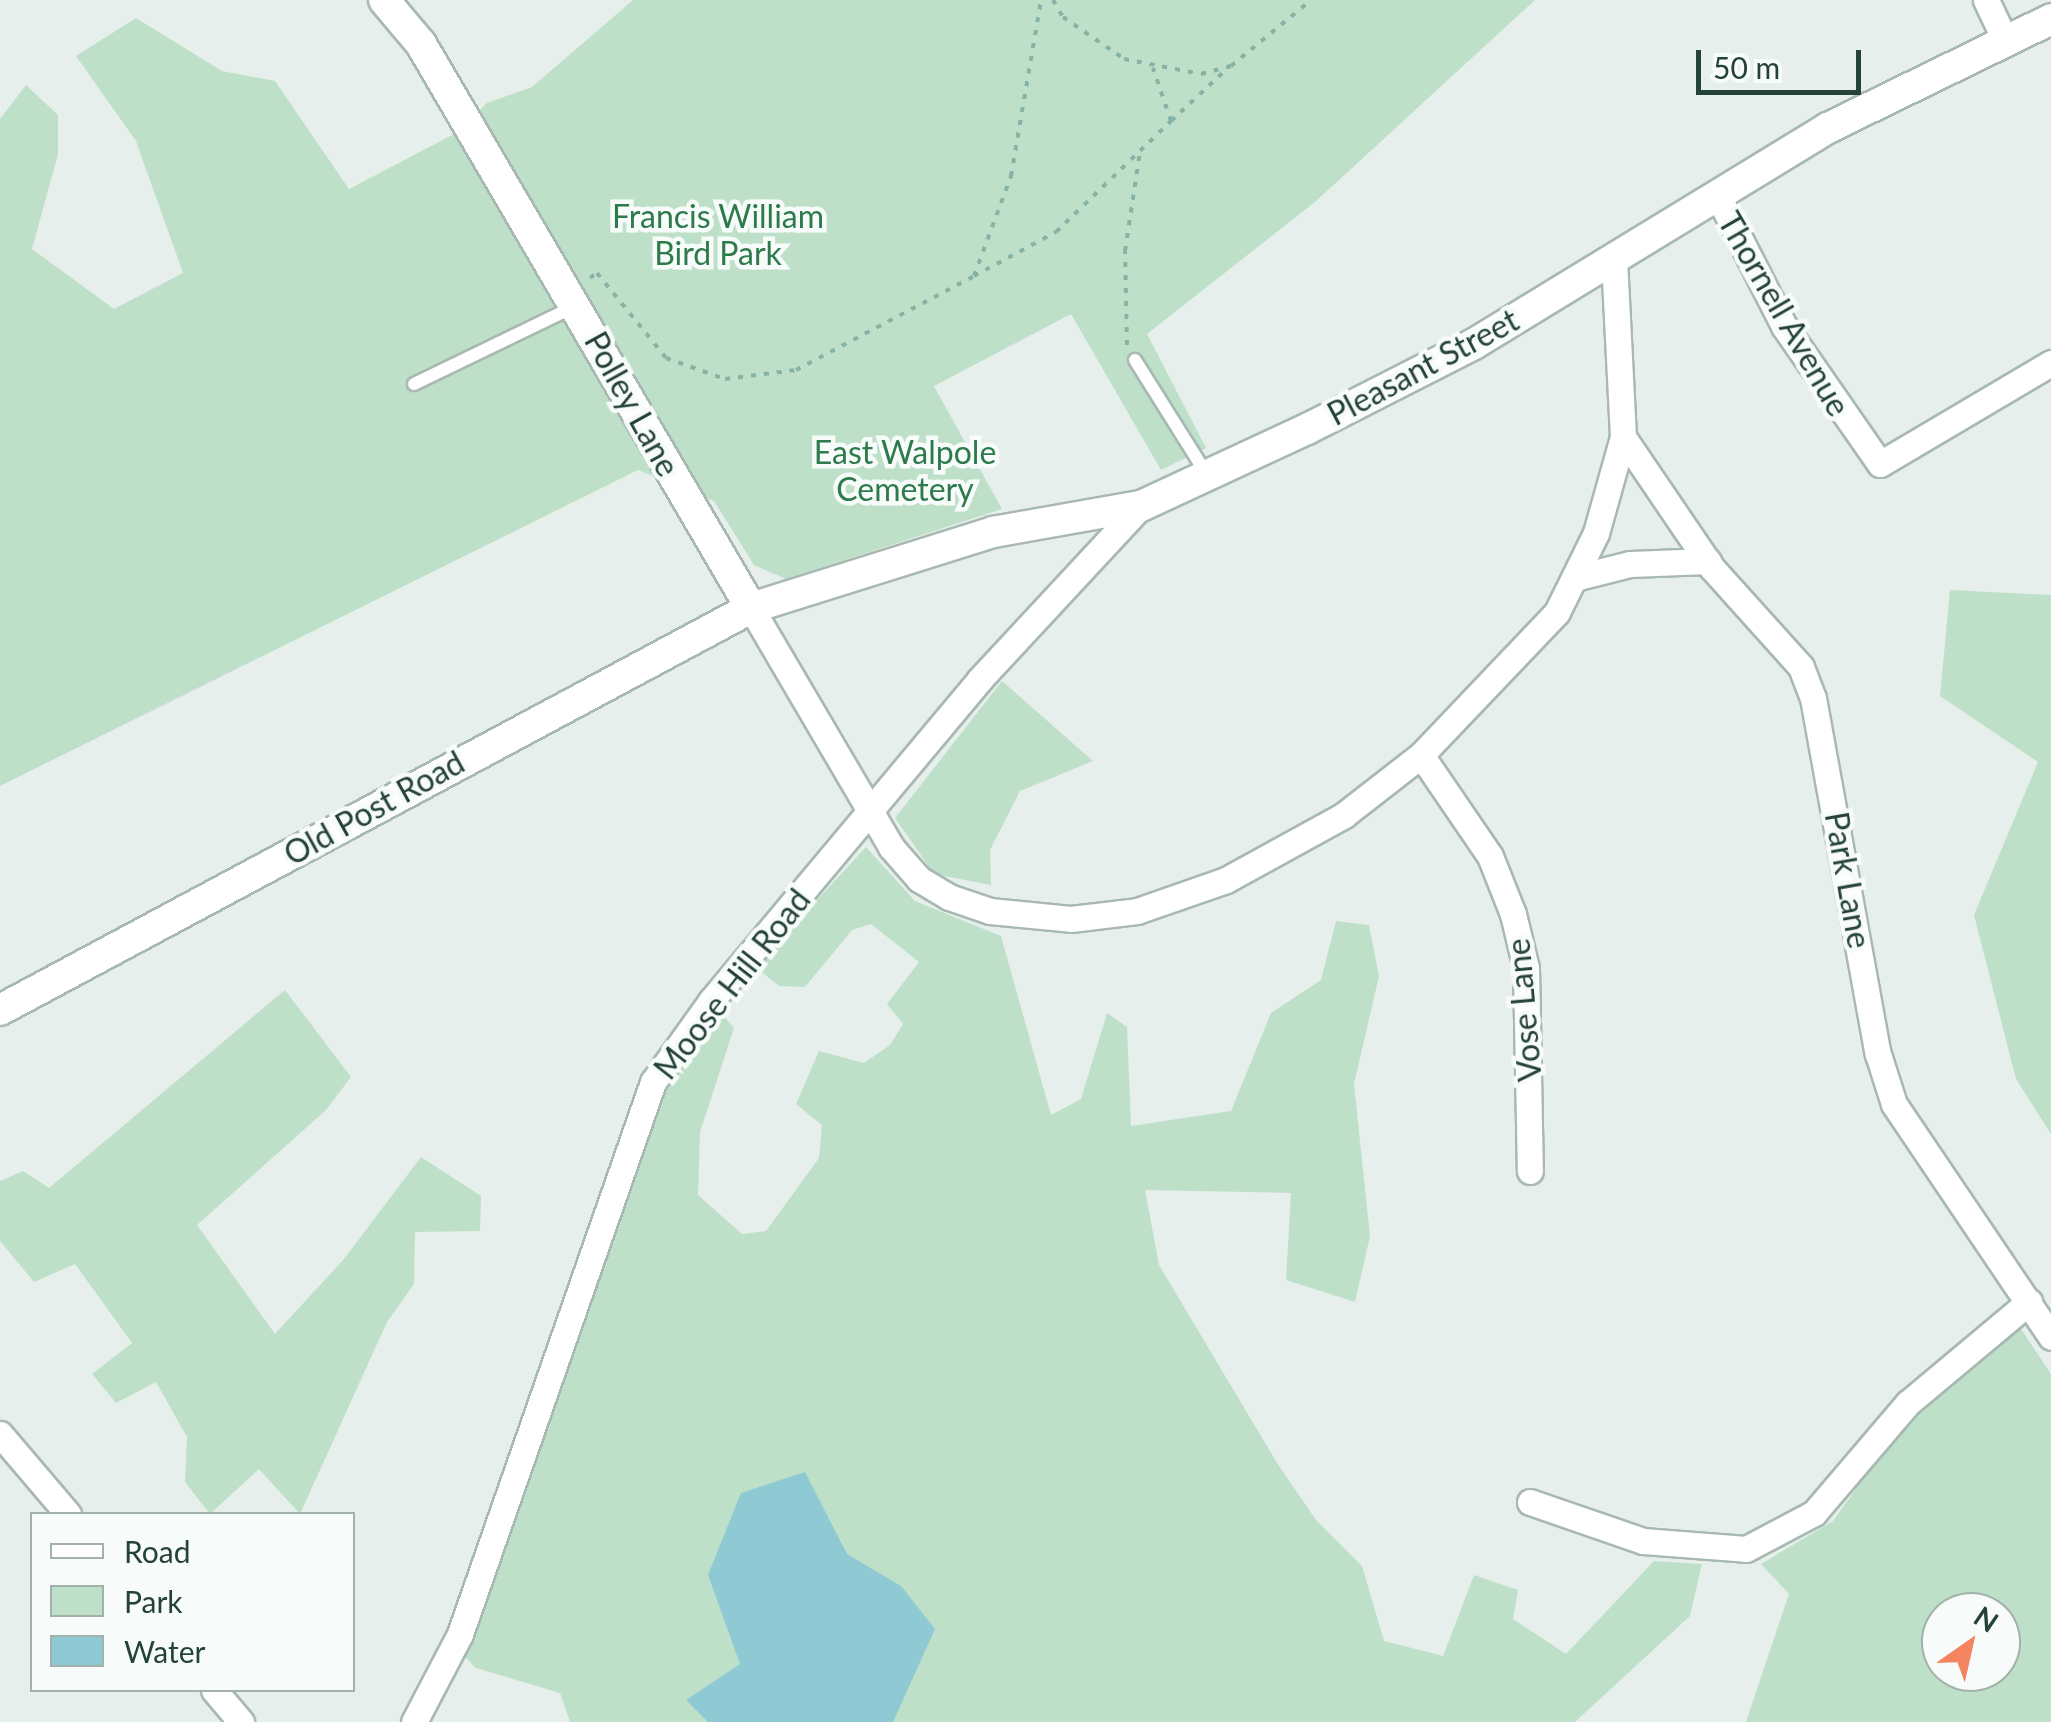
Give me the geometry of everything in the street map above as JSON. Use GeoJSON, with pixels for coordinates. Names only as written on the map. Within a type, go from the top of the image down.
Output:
{"type":"FeatureCollection","features":[{"type":"Feature","properties":{"kind":"street","name":"Polley Lane"},"geometry":{"type":"LineString","coordinates":[[384,0],[421,44],[573,298],[870,814],[919,879],[949,897],[990,911],[1071,919],[1137,912],[1226,880],[1344,815],[1421,756],[1524,654],[1578,576],[1622,437]]}},
{"type":"Feature","properties":{"kind":"street"},"geometry":{"type":"LineString","coordinates":[[1986,0],[2004,38]]}},
{"type":"Feature","properties":{"kind":"street","name":"Pleasant Street"},"geometry":{"type":"LineString","coordinates":[[751,608],[993,532],[1141,506],[1474,344],[1716,194],[1862,110],[2004,38],[2051,19]]}},
{"type":"Feature","properties":{"kind":"street","name":"Thornell Avenue"},"geometry":{"type":"LineString","coordinates":[[1716,194],[1784,326],[1880,464],[2051,363]]}},
{"type":"Feature","properties":{"kind":"street"},"geometry":{"type":"LineString","coordinates":[[1614,258],[1622,437]]}},
{"type":"Feature","properties":{"kind":"street","name":"Park Lane"},"geometry":{"type":"LineString","coordinates":[[1622,437],[1708,561],[1794,658],[1814,698],[1878,1054],[1894,1104],[2051,1338]]}},
{"type":"Feature","properties":{"kind":"street","name":"Moose Hill Road"},"geometry":{"type":"LineString","coordinates":[[414,1722],[460,1634],[653,1082],[711,1001],[1043,605],[1141,506]]}},
{"type":"Feature","properties":{"kind":"street"},"geometry":{"type":"LineString","coordinates":[[1578,576],[1630,564],[1708,561]]}},
{"type":"Feature","properties":{"kind":"street","name":"Old Post Road"},"geometry":{"type":"LineString","coordinates":[[0,1010],[751,608]]}},
{"type":"Feature","properties":{"kind":"street","name":"Vose Lane"},"geometry":{"type":"LineString","coordinates":[[1421,756],[1490,856],[1513,914],[1526,968],[1530,1171]]}},
{"type":"Feature","properties":{"kind":"street"},"geometry":{"type":"LineString","coordinates":[[1530,1502],[1643,1541],[1746,1548],[1814,1514],[1908,1403],[2029,1302]]}},
{"type":"Feature","properties":{"kind":"street"},"geometry":{"type":"LineString","coordinates":[[0,1434],[66,1512]]}},
{"type":"Feature","properties":{"kind":"street"},"geometry":{"type":"LineString","coordinates":[[216,1692],[241,1722]]}},
{"type":"Feature","properties":{"kind":"lane"},"geometry":{"type":"LineString","coordinates":[[414,384],[573,298]]}},
{"type":"Feature","properties":{"kind":"lane"},"geometry":{"type":"LineString","coordinates":[[1135,360],[1208,475]]}},
{"type":"Feature","properties":{"kind":"path"},"geometry":{"type":"LineString","coordinates":[[974,276],[1010,176],[1041,0]]}},
{"type":"Feature","properties":{"kind":"path"},"geometry":{"type":"LineString","coordinates":[[1052,0],[1094,42],[1153,68],[1200,74],[1231,66]]}},
{"type":"Feature","properties":{"kind":"path"},"geometry":{"type":"LineString","coordinates":[[573,298],[597,273],[666,358],[696,374],[756,379],[796,370],[1056,232],[1231,66],[1311,0]]}},
{"type":"Feature","properties":{"kind":"path"},"geometry":{"type":"LineString","coordinates":[[1153,68],[1171,121]]}},
{"type":"Feature","properties":{"kind":"path"},"geometry":{"type":"LineString","coordinates":[[1135,360],[1126,342],[1124,281],[1140,152]]}},
{"type":"Feature","properties":{"kind":"green space","name":"Francis William Bird Park"},"geometry":{"type":"Polygon","coordinates":[[[633,0],[1535,0],[1315,202],[1147,334],[1206,448],[1161,470],[1071,314],[934,386],[1002,509],[786,579],[754,565],[714,501],[638,470],[0,786],[0,119],[26,85],[58,115],[58,154],[32,249],[114,309],[183,273],[136,141],[76,56],[136,18],[222,71],[275,81],[349,189],[456,133],[487,103],[532,87],[633,0]]]}},
{"type":"Feature","properties":{"kind":"green space"},"geometry":{"type":"Polygon","coordinates":[[[1950,590],[2051,595],[2051,1134],[2016,1079],[1974,915],[2038,762],[1940,696],[1950,590]]]}},
{"type":"Feature","properties":{"kind":"green space"},"geometry":{"type":"Polygon","coordinates":[[[1002,681],[1093,761],[1020,791],[990,850],[991,885],[934,874],[895,818],[1002,681]]]}},
{"type":"Feature","properties":{"kind":"green space"},"geometry":{"type":"Polygon","coordinates":[[[866,847],[915,901],[1001,936],[1051,1115],[1081,1099],[1107,1013],[1127,1027],[1131,1126],[1231,1111],[1271,1013],[1321,980],[1336,921],[1369,925],[1379,976],[1354,1084],[1370,1236],[1355,1302],[1286,1280],[1291,1193],[1145,1190],[1159,1265],[1277,1463],[1316,1520],[1362,1566],[1384,1641],[1443,1656],[1474,1575],[1518,1590],[1513,1619],[1566,1654],[1654,1561],[1702,1564],[1690,1616],[1575,1722],[570,1722],[560,1693],[476,1668],[464,1656],[664,1086],[720,1012],[734,1028],[700,1132],[698,1195],[742,1234],[766,1231],[819,1158],[822,1125],[796,1104],[819,1051],[864,1063],[890,1045],[903,1024],[887,1004],[919,962],[871,924],[852,930],[805,987],[779,986],[755,967],[866,847]]]}},
{"type":"Feature","properties":{"kind":"green space"},"geometry":{"type":"Polygon","coordinates":[[[285,990],[351,1077],[326,1110],[197,1225],[275,1334],[344,1259],[421,1157],[481,1196],[480,1231],[415,1232],[414,1284],[387,1322],[301,1512],[259,1469],[208,1512],[185,1482],[187,1437],[156,1382],[116,1403],[92,1374],[132,1343],[75,1264],[34,1282],[0,1241],[0,1181],[23,1171],[49,1188],[285,990]]]}},
{"type":"Feature","properties":{"kind":"green space"},"geometry":{"type":"Polygon","coordinates":[[[2021,1329],[2051,1374],[2051,1722],[1746,1722],[1789,1594],[1761,1564],[1833,1521],[1886,1447],[1952,1381],[2021,1329]]]}},
{"type":"Feature","properties":{"kind":"water"},"geometry":{"type":"Polygon","coordinates":[[[805,1472],[847,1554],[901,1586],[935,1629],[893,1722],[708,1722],[686,1700],[740,1664],[708,1575],[741,1493],[805,1472]]]}},
{"type":"Feature","properties":{"kind":"park label","name":"East Walpole Cemetery"},"geometry":{"type":"Point","coordinates":[905,472]}}]}
